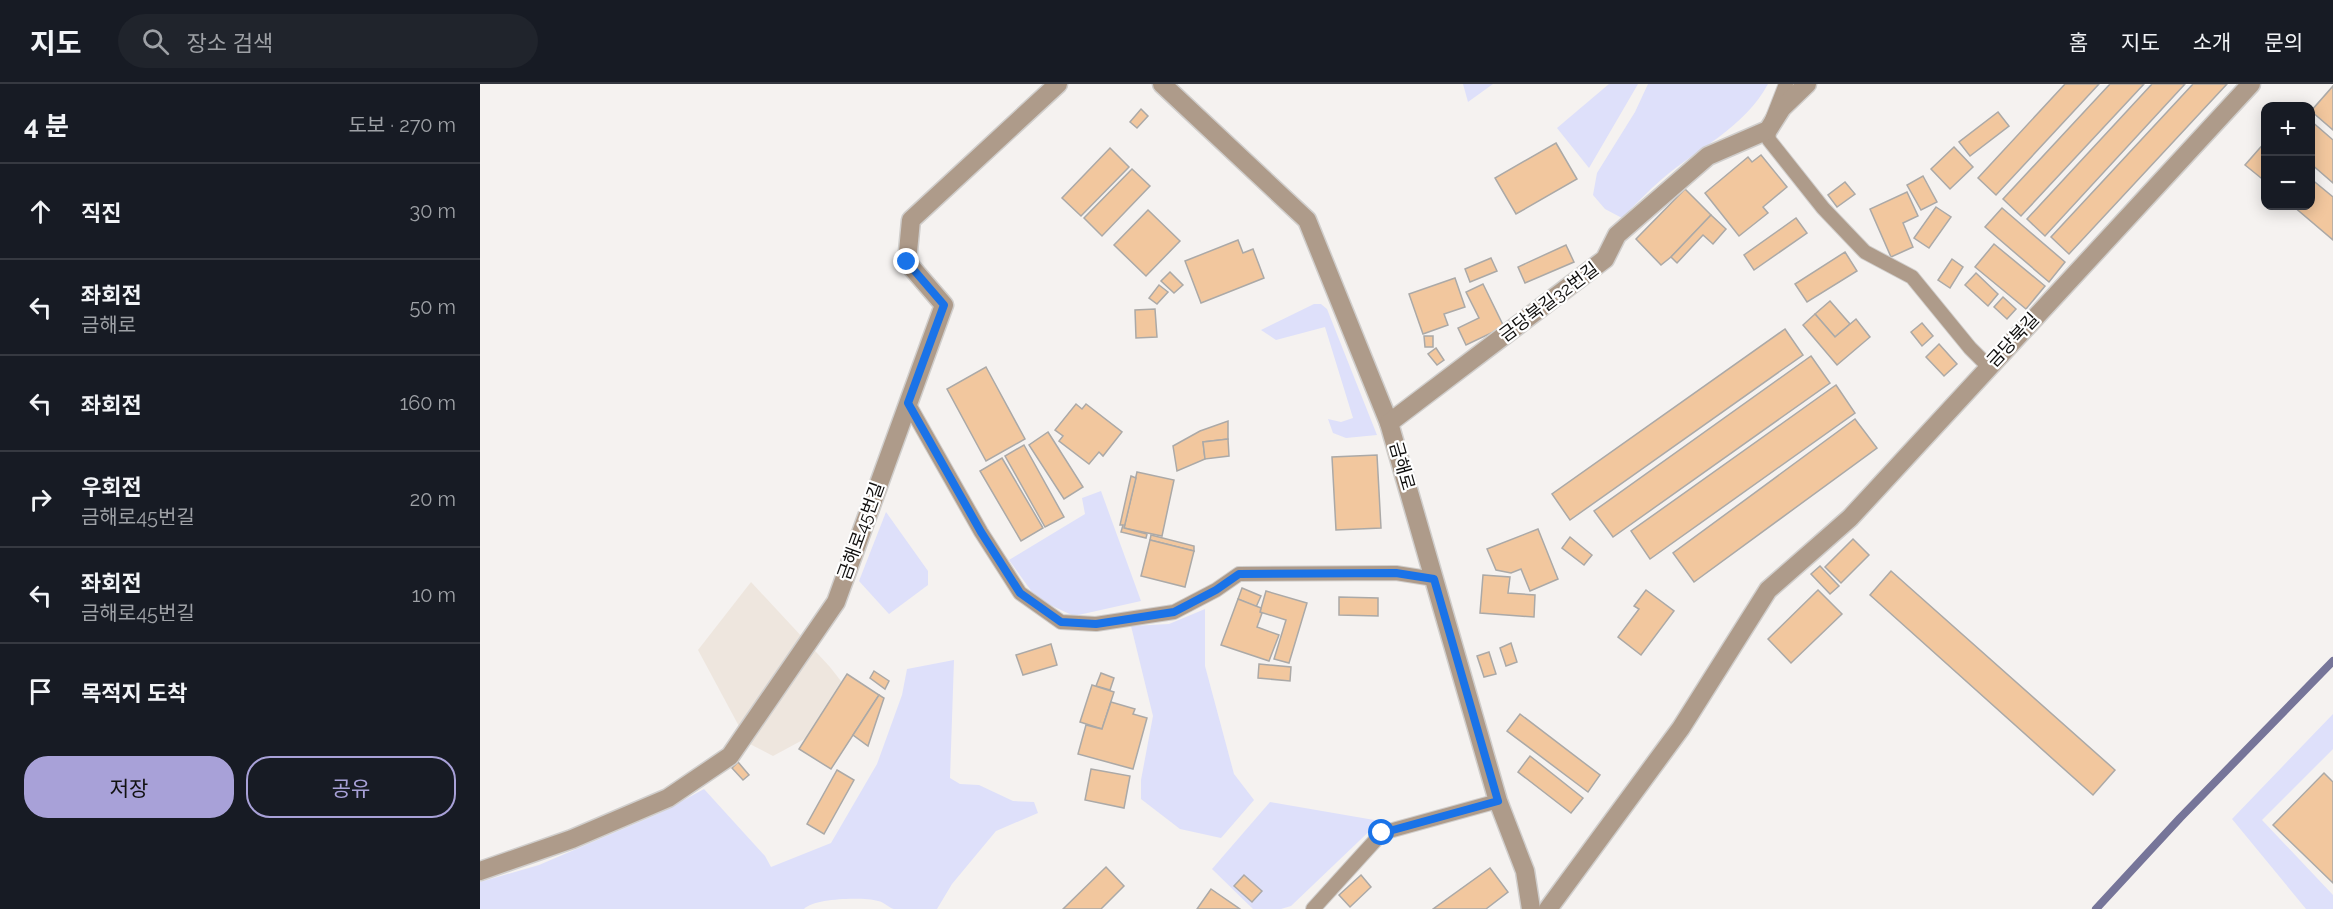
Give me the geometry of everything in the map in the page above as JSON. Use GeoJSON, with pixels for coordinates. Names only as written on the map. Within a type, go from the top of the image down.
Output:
{"type":"FeatureCollection","features":[{"type":"Feature","properties":{"kind":"street","name":"금해로45번길"},"geometry":{"type":"LineString","coordinates":[[480,871],[572,839],[668,798],[730,756],[836,602],[944,305],[907,262],[911,220],[1058,84]]}},
{"type":"Feature","properties":{"kind":"street"},"geometry":{"type":"LineString","coordinates":[[1768,130],[1782,108],[1807,84]]}},
{"type":"Feature","properties":{"kind":"street","name":"금당북길"},"geometry":{"type":"LineString","coordinates":[[1548,909],[1681,728],[1768,590],[1850,518],[2251,84]]}},
{"type":"Feature","properties":{"kind":"street","name":"금해로"},"geometry":{"type":"LineString","coordinates":[[1168,86],[1307,220],[1389,423],[1498,801],[1525,872],[1531,909]]}},
{"type":"Feature","properties":{"kind":"street","name":"금당북길32번길"},"geometry":{"type":"LineString","coordinates":[[1389,423],[1605,259],[1617,235],[1708,156],[1768,130]]}},
{"type":"Feature","properties":{"kind":"lane"},"geometry":{"type":"LineString","coordinates":[[1786,84],[1768,130],[1769,140],[1823,208],[1865,252],[1912,277],[1970,348],[1989,367]]}},
{"type":"Feature","properties":{"kind":"lane"},"geometry":{"type":"LineString","coordinates":[[908,403],[981,532],[1020,593],[1061,622],[1096,624],[1174,612],[1216,590],[1239,574],[1396,573],[1434,579]]}},
{"type":"Feature","properties":{"kind":"lane"},"geometry":{"type":"LineString","coordinates":[[1313,909],[1382,833],[1498,801]]}},
{"type":"Feature","properties":{"kind":"shaded area"},"geometry":{"type":"Polygon","coordinates":[[[1463,84],[1493,84],[1468,102],[1463,84]]]}},
{"type":"Feature","properties":{"kind":"shaded area"},"geometry":{"type":"Polygon","coordinates":[[[1609,84],[1638,84],[1589,168],[1557,128],[1609,84]]]}},
{"type":"Feature","properties":{"kind":"shaded area"},"geometry":{"type":"Polygon","coordinates":[[[1648,84],[1768,84],[1758,99],[1733,125],[1662,179],[1622,218],[1605,209],[1593,195],[1597,173],[1635,112],[1648,84]]]}},
{"type":"Feature","properties":{"kind":"shaded area"},"geometry":{"type":"Polygon","coordinates":[[[1314,304],[1321,304],[1327,309],[1377,435],[1346,438],[1333,433],[1328,419],[1341,422],[1353,418],[1325,327],[1276,340],[1261,330],[1314,304]]]}},
{"type":"Feature","properties":{"kind":"shaded area"},"geometry":{"type":"Polygon","coordinates":[[[1101,491],[1141,601],[1074,616],[1037,599],[1009,560],[1085,514],[1082,498],[1101,491]]]}},
{"type":"Feature","properties":{"kind":"shaded area"},"geometry":{"type":"Polygon","coordinates":[[[886,512],[928,571],[928,585],[889,614],[859,581],[886,512]]]}},
{"type":"Feature","properties":{"kind":"shaded area"},"geometry":{"type":"Polygon","coordinates":[[[751,582],[830,667],[862,708],[773,756],[748,743],[698,650],[751,582]]]}},
{"type":"Feature","properties":{"kind":"shaded area"},"geometry":{"type":"Polygon","coordinates":[[[1205,609],[1205,666],[1234,774],[1254,800],[1221,838],[1180,829],[1141,799],[1141,780],[1153,716],[1131,626],[1169,624],[1205,609]]]}},
{"type":"Feature","properties":{"kind":"shaded area"},"geometry":{"type":"Polygon","coordinates":[[[954,660],[950,778],[960,784],[979,785],[1013,801],[1034,802],[1038,813],[996,831],[952,884],[937,909],[894,909],[878,901],[851,899],[818,903],[804,909],[480,909],[480,882],[539,865],[660,813],[704,789],[765,856],[771,867],[831,843],[877,764],[902,695],[907,669],[954,660]]]}},
{"type":"Feature","properties":{"kind":"shaded area"},"geometry":{"type":"Polygon","coordinates":[[[2333,714],[2333,749],[2262,820],[2333,895],[2333,909],[2306,909],[2232,819],[2333,714]]]}},
{"type":"Feature","properties":{"kind":"shaded area"},"geometry":{"type":"Polygon","coordinates":[[[1270,802],[1380,821],[1291,906],[1281,909],[1253,909],[1212,869],[1270,802]]]}},
{"type":"Feature","properties":{"kind":"building"},"geometry":{"type":"Polygon","coordinates":[[[2065,84],[2099,84],[1996,195],[1978,178],[2065,84]]]}},
{"type":"Feature","properties":{"kind":"building"},"geometry":{"type":"Polygon","coordinates":[[[2110,84],[2144,84],[2021,216],[2003,199],[2110,84]]]}},
{"type":"Feature","properties":{"kind":"building"},"geometry":{"type":"Polygon","coordinates":[[[2152,84],[2185,84],[2045,236],[2027,219],[2152,84]]]}},
{"type":"Feature","properties":{"kind":"building"},"geometry":{"type":"Polygon","coordinates":[[[2193,84],[2227,84],[2069,254],[2051,237],[2193,84]]]}},
{"type":"Feature","properties":{"kind":"building"},"geometry":{"type":"Polygon","coordinates":[[[2333,86],[2333,130],[2315,114],[2315,106],[2333,86]]]}},
{"type":"Feature","properties":{"kind":"building"},"geometry":{"type":"Polygon","coordinates":[[[1141,109],[1148,116],[1137,128],[1130,122],[1141,109]]]}},
{"type":"Feature","properties":{"kind":"building"},"geometry":{"type":"Polygon","coordinates":[[[1998,112],[2009,126],[1970,156],[1959,142],[1998,112]]]}},
{"type":"Feature","properties":{"kind":"building"},"geometry":{"type":"Polygon","coordinates":[[[2315,124],[2333,140],[2333,183],[2315,167],[2315,124]]]}},
{"type":"Feature","properties":{"kind":"building"},"geometry":{"type":"Polygon","coordinates":[[[1556,143],[1577,179],[1516,214],[1495,178],[1556,143]]]}},
{"type":"Feature","properties":{"kind":"building"},"geometry":{"type":"Polygon","coordinates":[[[1954,147],[1973,167],[1950,189],[1931,169],[1954,147]]]}},
{"type":"Feature","properties":{"kind":"building"},"geometry":{"type":"Polygon","coordinates":[[[2261,147],[2261,178],[2245,165],[2261,147]]]}},
{"type":"Feature","properties":{"kind":"building"},"geometry":{"type":"Polygon","coordinates":[[[1110,148],[1129,167],[1081,216],[1062,198],[1110,148]]]}},
{"type":"Feature","properties":{"kind":"building"},"geometry":{"type":"Polygon","coordinates":[[[1761,155],[1787,187],[1763,207],[1768,213],[1739,236],[1705,193],[1748,157],[1752,162],[1761,155]]]}},
{"type":"Feature","properties":{"kind":"building"},"geometry":{"type":"Polygon","coordinates":[[[1132,169],[1150,186],[1102,236],[1084,218],[1132,169]]]}},
{"type":"Feature","properties":{"kind":"building"},"geometry":{"type":"Polygon","coordinates":[[[1923,176],[1937,202],[1921,210],[1907,185],[1923,176]]]}},
{"type":"Feature","properties":{"kind":"building"},"geometry":{"type":"Polygon","coordinates":[[[1845,182],[1855,194],[1837,207],[1828,195],[1845,182]]]}},
{"type":"Feature","properties":{"kind":"building"},"geometry":{"type":"Polygon","coordinates":[[[2315,182],[2333,197],[2333,240],[2298,210],[2315,210],[2315,182]]]}},
{"type":"Feature","properties":{"kind":"building"},"geometry":{"type":"Polygon","coordinates":[[[1685,189],[1711,215],[1661,265],[1636,239],[1685,189]]]}},
{"type":"Feature","properties":{"kind":"building"},"geometry":{"type":"Polygon","coordinates":[[[1907,192],[1918,216],[1903,223],[1913,247],[1891,257],[1870,209],[1907,192]]]}},
{"type":"Feature","properties":{"kind":"building"},"geometry":{"type":"Polygon","coordinates":[[[1936,207],[1951,217],[1929,248],[1914,238],[1936,207]]]}},
{"type":"Feature","properties":{"kind":"building"},"geometry":{"type":"Polygon","coordinates":[[[2002,208],[2065,262],[2049,282],[1985,227],[2002,208]]]}},
{"type":"Feature","properties":{"kind":"building"},"geometry":{"type":"Polygon","coordinates":[[[1148,210],[1180,241],[1146,276],[1114,245],[1148,210]]]}},
{"type":"Feature","properties":{"kind":"building"},"geometry":{"type":"Polygon","coordinates":[[[1711,215],[1726,229],[1713,244],[1703,235],[1677,263],[1671,257],[1711,215]]]}},
{"type":"Feature","properties":{"kind":"building"},"geometry":{"type":"Polygon","coordinates":[[[1796,218],[1807,233],[1754,270],[1744,255],[1796,218]]]}},
{"type":"Feature","properties":{"kind":"building"},"geometry":{"type":"Polygon","coordinates":[[[1238,240],[1243,253],[1253,249],[1264,278],[1201,303],[1185,261],[1238,240]]]}},
{"type":"Feature","properties":{"kind":"building"},"geometry":{"type":"Polygon","coordinates":[[[1994,244],[2045,286],[2026,309],[1975,267],[1994,244]]]}},
{"type":"Feature","properties":{"kind":"building"},"geometry":{"type":"Polygon","coordinates":[[[1566,245],[1574,262],[1525,283],[1518,267],[1566,245]]]}},
{"type":"Feature","properties":{"kind":"building"},"geometry":{"type":"Polygon","coordinates":[[[1845,252],[1857,271],[1807,302],[1795,284],[1845,252]]]}},
{"type":"Feature","properties":{"kind":"building"},"geometry":{"type":"Polygon","coordinates":[[[1491,258],[1497,271],[1470,282],[1465,269],[1491,258]]]}},
{"type":"Feature","properties":{"kind":"building"},"geometry":{"type":"Polygon","coordinates":[[[1952,259],[1963,267],[1950,288],[1938,280],[1952,259]]]}},
{"type":"Feature","properties":{"kind":"building"},"geometry":{"type":"Polygon","coordinates":[[[1170,272],[1183,285],[1174,293],[1161,281],[1170,272]]]}},
{"type":"Feature","properties":{"kind":"building"},"geometry":{"type":"Polygon","coordinates":[[[1976,273],[1998,294],[1988,306],[1965,285],[1976,273]]]}},
{"type":"Feature","properties":{"kind":"building"},"geometry":{"type":"Polygon","coordinates":[[[1455,278],[1465,307],[1444,314],[1448,325],[1423,334],[1409,294],[1455,278]]]}},
{"type":"Feature","properties":{"kind":"building"},"geometry":{"type":"Polygon","coordinates":[[[1483,284],[1504,327],[1466,345],[1458,328],[1479,318],[1466,292],[1483,284]]]}},
{"type":"Feature","properties":{"kind":"building"},"geometry":{"type":"Polygon","coordinates":[[[1159,285],[1168,292],[1157,304],[1149,298],[1159,285]]]}},
{"type":"Feature","properties":{"kind":"building"},"geometry":{"type":"Polygon","coordinates":[[[2003,297],[2016,309],[2007,319],[1994,307],[2003,297]]]}},
{"type":"Feature","properties":{"kind":"building"},"geometry":{"type":"Polygon","coordinates":[[[1830,301],[1850,324],[1835,337],[1815,314],[1830,301]]]}},
{"type":"Feature","properties":{"kind":"building"},"geometry":{"type":"Polygon","coordinates":[[[1155,309],[1157,337],[1136,338],[1135,310],[1155,309]]]}},
{"type":"Feature","properties":{"kind":"building"},"geometry":{"type":"Polygon","coordinates":[[[1815,314],[1835,337],[1856,319],[1870,337],[1837,365],[1803,325],[1815,314]]]}},
{"type":"Feature","properties":{"kind":"building"},"geometry":{"type":"Polygon","coordinates":[[[1922,323],[1933,336],[1922,346],[1911,332],[1922,323]]]}},
{"type":"Feature","properties":{"kind":"building"},"geometry":{"type":"Polygon","coordinates":[[[1785,329],[1803,355],[1570,520],[1552,494],[1785,329]]]}},
{"type":"Feature","properties":{"kind":"building"},"geometry":{"type":"Polygon","coordinates":[[[1424,336],[1433,336],[1433,347],[1425,347],[1424,336]]]}},
{"type":"Feature","properties":{"kind":"building"},"geometry":{"type":"Polygon","coordinates":[[[1939,344],[1957,364],[1944,376],[1926,357],[1939,344]]]}},
{"type":"Feature","properties":{"kind":"building"},"geometry":{"type":"Polygon","coordinates":[[[1436,348],[1444,360],[1437,365],[1428,354],[1436,348]]]}},
{"type":"Feature","properties":{"kind":"building"},"geometry":{"type":"Polygon","coordinates":[[[1811,356],[1830,383],[1613,537],[1594,511],[1811,356]]]}},
{"type":"Feature","properties":{"kind":"building"},"geometry":{"type":"Polygon","coordinates":[[[986,367],[1025,439],[986,461],[947,389],[986,367]]]}},
{"type":"Feature","properties":{"kind":"building"},"geometry":{"type":"Polygon","coordinates":[[[1836,385],[1855,413],[1650,559],[1631,531],[1836,385]]]}},
{"type":"Feature","properties":{"kind":"building"},"geometry":{"type":"Polygon","coordinates":[[[1076,404],[1082,409],[1086,404],[1122,432],[1103,456],[1099,452],[1089,464],[1059,441],[1063,436],[1055,430],[1076,404]]]}},
{"type":"Feature","properties":{"kind":"building"},"geometry":{"type":"Polygon","coordinates":[[[1855,419],[1877,448],[1694,582],[1673,553],[1855,419]]]}},
{"type":"Feature","properties":{"kind":"building"},"geometry":{"type":"Polygon","coordinates":[[[1228,421],[1228,439],[1203,442],[1205,459],[1177,471],[1173,446],[1200,431],[1228,421]]]}},
{"type":"Feature","properties":{"kind":"building"},"geometry":{"type":"Polygon","coordinates":[[[1048,432],[1083,487],[1064,499],[1029,445],[1048,432]]]}},
{"type":"Feature","properties":{"kind":"building"},"geometry":{"type":"Polygon","coordinates":[[[1228,439],[1229,456],[1205,459],[1203,442],[1228,439]]]}},
{"type":"Feature","properties":{"kind":"building"},"geometry":{"type":"Polygon","coordinates":[[[1024,445],[1064,517],[1045,527],[1005,456],[1024,445]]]}},
{"type":"Feature","properties":{"kind":"building"},"geometry":{"type":"Polygon","coordinates":[[[1377,455],[1381,528],[1336,530],[1332,457],[1377,455]]]}},
{"type":"Feature","properties":{"kind":"building"},"geometry":{"type":"Polygon","coordinates":[[[1002,458],[1043,528],[1021,541],[980,471],[1002,458]]]}},
{"type":"Feature","properties":{"kind":"building"},"geometry":{"type":"Polygon","coordinates":[[[1137,472],[1174,480],[1162,536],[1124,528],[1137,472]]]}},
{"type":"Feature","properties":{"kind":"building"},"geometry":{"type":"Polygon","coordinates":[[[1131,476],[1136,478],[1124,528],[1147,534],[1146,538],[1121,532],[1123,525],[1120,525],[1131,476]]]}},
{"type":"Feature","properties":{"kind":"building"},"geometry":{"type":"Polygon","coordinates":[[[1538,529],[1558,579],[1530,591],[1521,569],[1511,573],[1496,570],[1487,549],[1538,529]]]}},
{"type":"Feature","properties":{"kind":"building"},"geometry":{"type":"Polygon","coordinates":[[[1151,535],[1194,546],[1194,551],[1150,540],[1151,535]]]}},
{"type":"Feature","properties":{"kind":"building"},"geometry":{"type":"Polygon","coordinates":[[[1570,537],[1592,555],[1584,565],[1562,548],[1570,537]]]}},
{"type":"Feature","properties":{"kind":"building"},"geometry":{"type":"Polygon","coordinates":[[[1853,539],[1869,555],[1841,583],[1825,567],[1853,539]]]}},
{"type":"Feature","properties":{"kind":"building"},"geometry":{"type":"Polygon","coordinates":[[[1150,540],[1194,551],[1185,587],[1141,576],[1150,540]]]}},
{"type":"Feature","properties":{"kind":"building"},"geometry":{"type":"Polygon","coordinates":[[[1820,566],[1839,586],[1830,594],[1811,574],[1820,566]]]}},
{"type":"Feature","properties":{"kind":"building"},"geometry":{"type":"Polygon","coordinates":[[[1891,571],[2115,770],[2093,795],[1870,595],[1891,571]]]}},
{"type":"Feature","properties":{"kind":"building"},"geometry":{"type":"Polygon","coordinates":[[[1483,575],[1510,577],[1508,593],[1535,595],[1534,617],[1480,613],[1483,575]]]}},
{"type":"Feature","properties":{"kind":"building"},"geometry":{"type":"Polygon","coordinates":[[[1242,588],[1261,596],[1256,607],[1238,599],[1242,588]]]}},
{"type":"Feature","properties":{"kind":"building"},"geometry":{"type":"Polygon","coordinates":[[[1646,590],[1674,611],[1641,655],[1618,637],[1639,609],[1634,606],[1646,590]]]}},
{"type":"Feature","properties":{"kind":"building"},"geometry":{"type":"Polygon","coordinates":[[[1818,590],[1842,614],[1791,663],[1768,639],[1818,590]]]}},
{"type":"Feature","properties":{"kind":"building"},"geometry":{"type":"Polygon","coordinates":[[[1266,591],[1307,603],[1289,663],[1274,659],[1286,620],[1260,612],[1266,591]]]}},
{"type":"Feature","properties":{"kind":"building"},"geometry":{"type":"Polygon","coordinates":[[[1339,597],[1378,598],[1378,616],[1339,615],[1339,597]]]}},
{"type":"Feature","properties":{"kind":"building"},"geometry":{"type":"Polygon","coordinates":[[[1238,599],[1261,608],[1262,613],[1257,627],[1279,635],[1269,661],[1221,645],[1238,599]]]}},
{"type":"Feature","properties":{"kind":"building"},"geometry":{"type":"Polygon","coordinates":[[[1511,643],[1517,662],[1506,666],[1500,648],[1511,643]]]}},
{"type":"Feature","properties":{"kind":"building"},"geometry":{"type":"Polygon","coordinates":[[[1051,644],[1057,665],[1023,675],[1016,655],[1051,644]]]}},
{"type":"Feature","properties":{"kind":"building"},"geometry":{"type":"Polygon","coordinates":[[[1489,652],[1496,674],[1484,677],[1477,656],[1489,652]]]}},
{"type":"Feature","properties":{"kind":"building"},"geometry":{"type":"Polygon","coordinates":[[[1259,664],[1291,667],[1290,681],[1258,678],[1259,664]]]}},
{"type":"Feature","properties":{"kind":"building"},"geometry":{"type":"Polygon","coordinates":[[[874,671],[889,681],[885,689],[870,678],[874,671]]]}},
{"type":"Feature","properties":{"kind":"building"},"geometry":{"type":"Polygon","coordinates":[[[1101,673],[1114,678],[1110,690],[1096,686],[1101,673]]]}},
{"type":"Feature","properties":{"kind":"building"},"geometry":{"type":"Polygon","coordinates":[[[847,674],[879,695],[831,769],[799,749],[847,674]]]}},
{"type":"Feature","properties":{"kind":"building"},"geometry":{"type":"Polygon","coordinates":[[[1092,685],[1114,692],[1102,729],[1080,722],[1092,685]]]}},
{"type":"Feature","properties":{"kind":"building"},"geometry":{"type":"Polygon","coordinates":[[[879,695],[884,698],[868,746],[853,735],[879,695]]]}},
{"type":"Feature","properties":{"kind":"building"},"geometry":{"type":"Polygon","coordinates":[[[1111,702],[1135,709],[1133,714],[1147,718],[1133,769],[1078,754],[1086,725],[1102,729],[1111,702]]]}},
{"type":"Feature","properties":{"kind":"building"},"geometry":{"type":"Polygon","coordinates":[[[1520,714],[1600,775],[1588,792],[1507,731],[1520,714]]]}},
{"type":"Feature","properties":{"kind":"building"},"geometry":{"type":"Polygon","coordinates":[[[1530,756],[1583,798],[1571,813],[1518,772],[1530,756]]]}},
{"type":"Feature","properties":{"kind":"building"},"geometry":{"type":"Polygon","coordinates":[[[738,762],[749,775],[743,780],[732,768],[738,762]]]}},
{"type":"Feature","properties":{"kind":"building"},"geometry":{"type":"Polygon","coordinates":[[[1091,769],[1130,776],[1124,808],[1085,800],[1091,769]]]}},
{"type":"Feature","properties":{"kind":"building"},"geometry":{"type":"Polygon","coordinates":[[[837,770],[854,780],[824,834],[807,824],[837,770]]]}},
{"type":"Feature","properties":{"kind":"building"},"geometry":{"type":"Polygon","coordinates":[[[2324,773],[2333,782],[2333,883],[2273,825],[2324,773]]]}},
{"type":"Feature","properties":{"kind":"building"},"geometry":{"type":"Polygon","coordinates":[[[1106,867],[1124,886],[1101,909],[1063,909],[1106,867]]]}},
{"type":"Feature","properties":{"kind":"building"},"geometry":{"type":"Polygon","coordinates":[[[1490,868],[1508,892],[1486,909],[1433,909],[1490,868]]]}},
{"type":"Feature","properties":{"kind":"building"},"geometry":{"type":"Polygon","coordinates":[[[1244,875],[1262,891],[1252,902],[1234,886],[1244,875]]]}},
{"type":"Feature","properties":{"kind":"building"},"geometry":{"type":"Polygon","coordinates":[[[1361,875],[1371,887],[1350,907],[1339,895],[1361,875]]]}},
{"type":"Feature","properties":{"kind":"building"},"geometry":{"type":"Polygon","coordinates":[[[1211,889],[1240,909],[1197,909],[1211,889]]]}},
{"type":"Feature","properties":{"kind":"waterway"},"geometry":{"type":"LineString","coordinates":[[2096,909],[2180,818],[2333,661]]}},
{"type":"Feature","properties":{"kind":"route"},"geometry":{"type":"LineString","coordinates":[[907,262],[944,305],[908,403],[981,532],[1020,593],[1061,622],[1096,624],[1174,612],[1216,590],[1239,574],[1396,573],[1434,579],[1498,801],[1382,833]]}}]}
